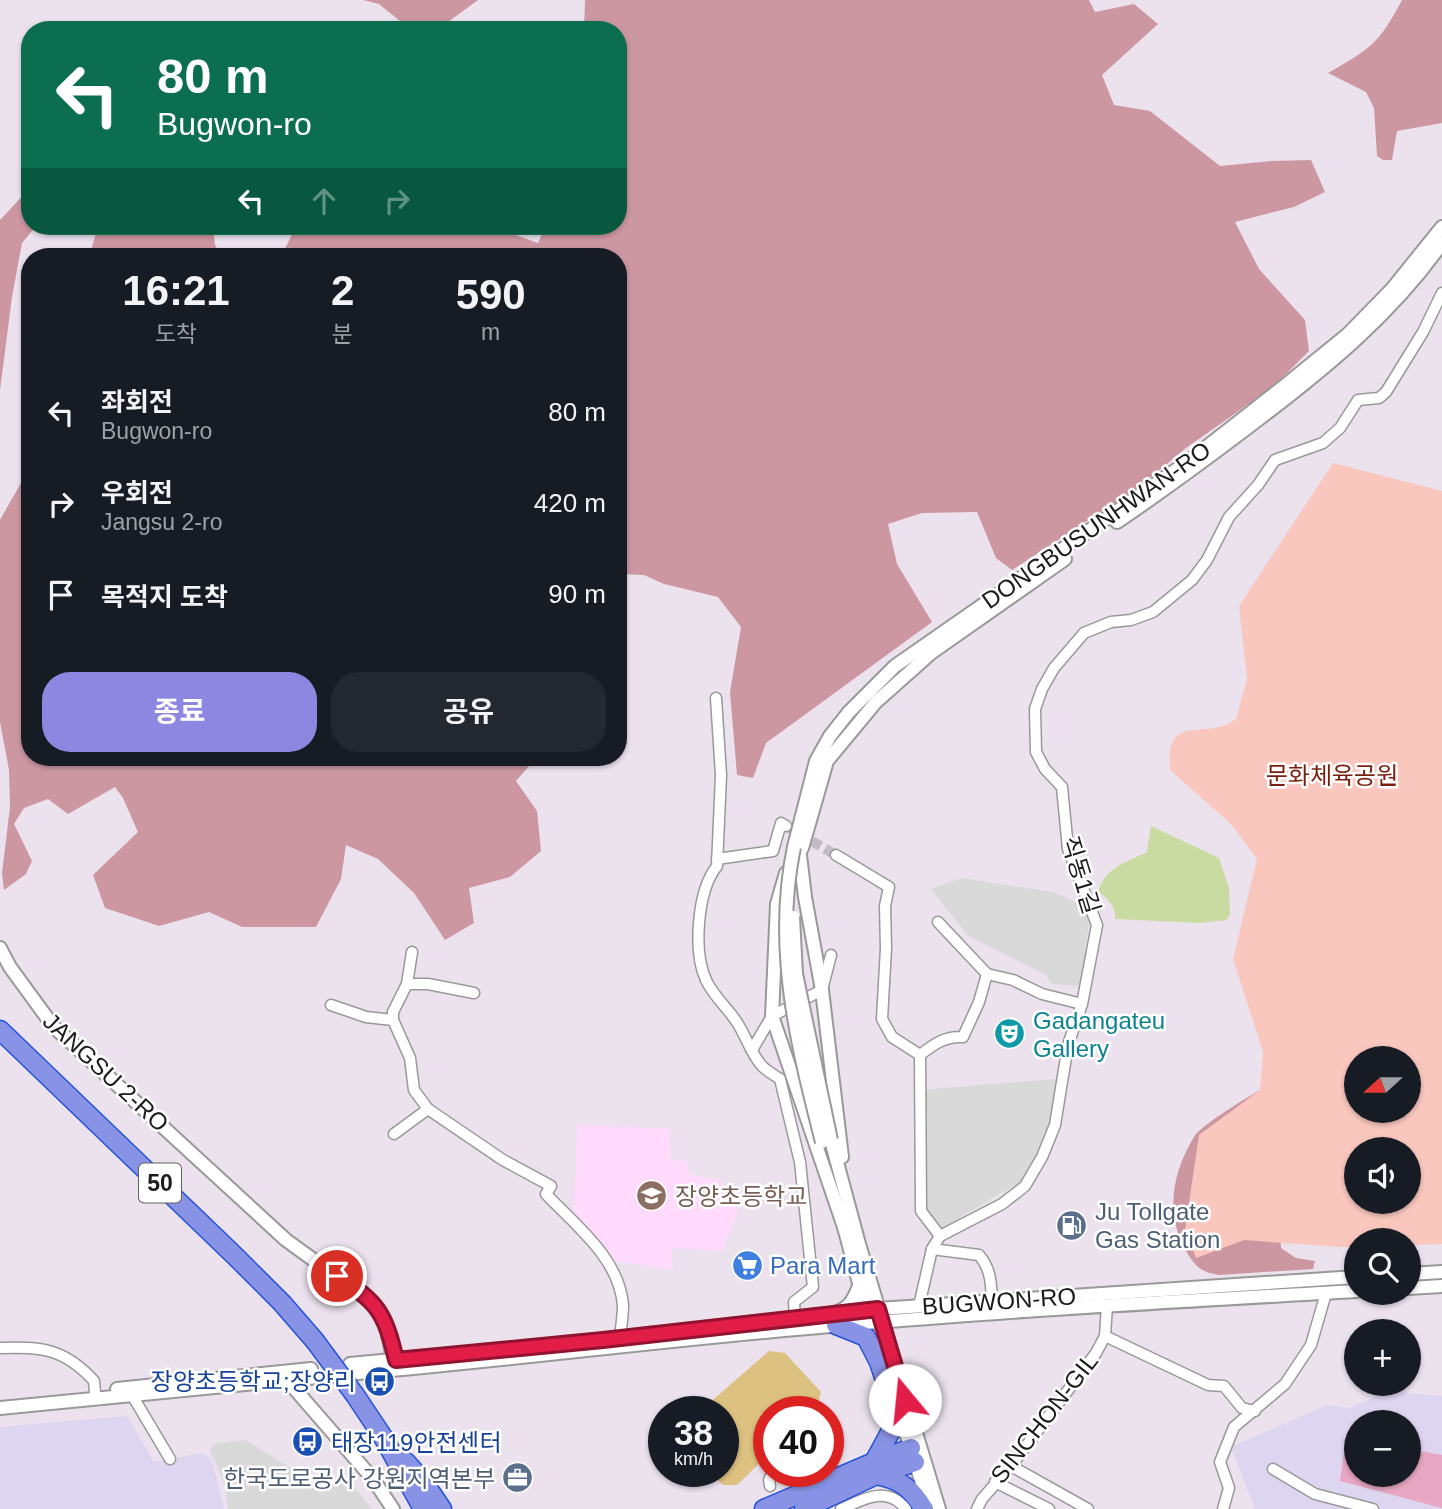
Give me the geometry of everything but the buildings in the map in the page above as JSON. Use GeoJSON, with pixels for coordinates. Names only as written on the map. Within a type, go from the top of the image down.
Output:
{"type":"FeatureCollection","features":[{"type":"Feature","properties":{"kind":"highway","name":"50"},"geometry":{"type":"LineString","coordinates":[[0,1030],[282,1304],[383,1437],[423,1509]]}},
{"type":"Feature","properties":{"kind":"highway","name":"50"},"geometry":{"type":"LineString","coordinates":[[0,1044],[220,1254],[311,1345]]}},
{"type":"Feature","properties":{"kind":"highway"},"geometry":{"type":"LineString","coordinates":[[804,1509],[875,1468],[893,1427],[892,1394],[885,1361],[866,1337],[834,1320]]}},
{"type":"Feature","properties":{"kind":"highway","name":"50"},"geometry":{"type":"LineString","coordinates":[[351,1396],[388,1458],[414,1509]]}},
{"type":"Feature","properties":{"kind":"highway"},"geometry":{"type":"LineString","coordinates":[[383,1437],[423,1481],[442,1509]]}},
{"type":"Feature","properties":{"kind":"highway"},"geometry":{"type":"LineString","coordinates":[[764,1509],[917,1454]]}},
{"type":"Feature","properties":{"kind":"highway"},"geometry":{"type":"LineString","coordinates":[[875,1468],[908,1488],[923,1509]]}},
{"type":"Feature","properties":{"kind":"street","name":"DONGBUSUNHWAN-RO"},"geometry":{"type":"LineString","coordinates":[[797,851],[816,761],[830,736],[849,712],[895,666],[1186,463],[1283,387],[1347,335],[1392,289],[1442,227]]}},
{"type":"Feature","properties":{"kind":"street","name":"DONGBUSUNHWAN-RO"},"geometry":{"type":"LineString","coordinates":[[797,851],[827,761],[876,702],[931,653],[1184,476],[1286,398],[1358,339],[1442,243]]}},
{"type":"Feature","properties":{"kind":"street","name":"직동1길"},"geometry":{"type":"LineString","coordinates":[[940,1236],[1002,1204],[1024,1186],[1042,1157],[1055,1125],[1068,1045],[1082,1004],[1097,925],[1068,849],[1062,787],[1045,769],[1036,752],[1035,709],[1042,689],[1054,667],[1084,634],[1111,622],[1131,621],[1153,612],[1192,580],[1207,560],[1229,517],[1258,485],[1275,460],[1323,443],[1340,428],[1358,400],[1365,397],[1378,398],[1386,392],[1423,332],[1442,293]]}},
{"type":"Feature","properties":{"kind":"street"},"geometry":{"type":"LineString","coordinates":[[716,698],[721,775],[717,866],[709,876],[706,888],[698,934],[698,958],[706,983],[737,1022],[762,1067],[780,1079],[800,1162],[813,1287],[794,1302],[795,1318]]}},
{"type":"Feature","properties":{"kind":"street"},"geometry":{"type":"LineString","coordinates":[[717,859],[773,851],[781,823],[786,825]]}},
{"type":"Feature","properties":{"kind":"street"},"geometry":{"type":"LineString","coordinates":[[797,851],[822,990],[851,1232]]}},
{"type":"Feature","properties":{"kind":"street"},"geometry":{"type":"LineString","coordinates":[[797,851],[777,904],[772,1016],[851,1232]]}},
{"type":"Feature","properties":{"kind":"street"},"geometry":{"type":"LineString","coordinates":[[797,851],[785,923],[786,970],[802,1064],[826,1141],[885,1361],[917,1454],[930,1509]]}},
{"type":"Feature","properties":{"kind":"street"},"geometry":{"type":"LineString","coordinates":[[836,855],[889,887],[885,906],[886,948],[882,1019],[892,1037],[920,1055]]}},
{"type":"Feature","properties":{"kind":"street"},"geometry":{"type":"LineString","coordinates":[[938,922],[987,974],[1013,980],[1042,994],[1082,1004]]}},
{"type":"Feature","properties":{"kind":"street","name":"JANGSU 2-RO"},"geometry":{"type":"LineString","coordinates":[[0,948],[10,967],[53,1026],[286,1240],[373,1303],[385,1321],[395,1365]]}},
{"type":"Feature","properties":{"kind":"street"},"geometry":{"type":"LineString","coordinates":[[412,952],[407,984],[393,1012],[393,1020],[410,1058],[414,1090],[428,1109],[503,1160],[551,1186],[546,1194],[606,1257],[623,1304],[620,1338]]}},
{"type":"Feature","properties":{"kind":"street"},"geometry":{"type":"LineString","coordinates":[[752,1050],[772,1016],[822,990],[831,956]]}},
{"type":"Feature","properties":{"kind":"street"},"geometry":{"type":"LineString","coordinates":[[920,1055],[936,1043],[951,1037],[963,1037],[979,1002],[987,974]]}},
{"type":"Feature","properties":{"kind":"street"},"geometry":{"type":"LineString","coordinates":[[407,984],[428,984],[474,993]]}},
{"type":"Feature","properties":{"kind":"street"},"geometry":{"type":"LineString","coordinates":[[331,1005],[366,1017],[393,1020]]}},
{"type":"Feature","properties":{"kind":"street"},"geometry":{"type":"LineString","coordinates":[[885,1361],[897,1333],[913,1311],[932,1249],[940,1236],[921,1211],[920,1055]]}},
{"type":"Feature","properties":{"kind":"street"},"geometry":{"type":"LineString","coordinates":[[394,1134],[428,1109]]}},
{"type":"Feature","properties":{"kind":"street"},"geometry":{"type":"LineString","coordinates":[[932,1249],[979,1255],[990,1275],[992,1307]]}},
{"type":"Feature","properties":{"kind":"street"},"geometry":{"type":"LineString","coordinates":[[1421,1273],[1442,1272]]}},
{"type":"Feature","properties":{"kind":"street","name":"BUGWON-RO"},"geometry":{"type":"LineString","coordinates":[[354,1369],[913,1311],[1107,1299],[1344,1278]]}},
{"type":"Feature","properties":{"kind":"street"},"geometry":{"type":"LineString","coordinates":[[865,1284],[889,1302],[913,1311]]}},
{"type":"Feature","properties":{"kind":"street"},"geometry":{"type":"LineString","coordinates":[[834,1320],[865,1284]]}},
{"type":"Feature","properties":{"kind":"street"},"geometry":{"type":"LineString","coordinates":[[1421,1287],[1442,1286]]}},
{"type":"Feature","properties":{"kind":"street","name":"BUGWON-RO"},"geometry":{"type":"LineString","coordinates":[[1107,1299],[1344,1292]]}},
{"type":"Feature","properties":{"kind":"street"},"geometry":{"type":"LineString","coordinates":[[1223,1509],[1229,1488],[1220,1462],[1234,1427],[1285,1384],[1311,1345],[1326,1293]]}},
{"type":"Feature","properties":{"kind":"street","name":"SINCHON-GIL"},"geometry":{"type":"LineString","coordinates":[[980,1504],[1096,1353],[1105,1336],[1107,1299]]}},
{"type":"Feature","properties":{"kind":"street","name":"BUGWON-RO"},"geometry":{"type":"LineString","coordinates":[[546,1350],[620,1338],[795,1318],[834,1320]]}},
{"type":"Feature","properties":{"kind":"street","name":"SINCHON-GIL"},"geometry":{"type":"LineString","coordinates":[[1105,1336],[1208,1385],[1224,1386],[1242,1408],[1255,1411]]}},
{"type":"Feature","properties":{"kind":"street"},"geometry":{"type":"LineString","coordinates":[[0,1348],[37,1347],[71,1359],[94,1381],[95,1392]]}},
{"type":"Feature","properties":{"kind":"street"},"geometry":{"type":"LineString","coordinates":[[0,1408],[131,1391],[315,1373]]}},
{"type":"Feature","properties":{"kind":"street"},"geometry":{"type":"LineString","coordinates":[[287,1376],[373,1479],[393,1509]]}},
{"type":"Feature","properties":{"kind":"street"},"geometry":{"type":"LineString","coordinates":[[0,1401],[131,1391]]}},
{"type":"Feature","properties":{"kind":"street"},"geometry":{"type":"LineString","coordinates":[[131,1391],[170,1459]]}},
{"type":"Feature","properties":{"kind":"street"},"geometry":{"type":"LineString","coordinates":[[892,1394],[939,1509]]}},
{"type":"Feature","properties":{"kind":"street"},"geometry":{"type":"LineString","coordinates":[[1011,1466],[1087,1509]]}},
{"type":"Feature","properties":{"kind":"street"},"geometry":{"type":"LineString","coordinates":[[1273,1469],[1315,1493],[1373,1509]]}},
{"type":"Feature","properties":{"kind":"street"},"geometry":{"type":"LineString","coordinates":[[995,1482],[1049,1509]]}},
{"type":"Feature","properties":{"kind":"street"},"geometry":{"type":"LineString","coordinates":[[841,1509],[882,1494],[891,1496],[906,1509]]}},
{"type":"Feature","properties":{"kind":"shaded area"},"geometry":{"type":"Polygon","coordinates":[[[363,0],[478,0],[449,21],[400,21],[379,4],[363,0]]]}},
{"type":"Feature","properties":{"kind":"shaded area"},"geometry":{"type":"Polygon","coordinates":[[[585,0],[1089,0],[1095,12],[1134,4],[1158,24],[1102,75],[1114,105],[1150,111],[1220,166],[1311,160],[1325,192],[1294,207],[1235,222],[1259,269],[1305,320],[1309,351],[1274,386],[1186,448],[1139,487],[1012,570],[996,558],[977,512],[922,513],[888,524],[897,564],[932,622],[766,743],[753,778],[737,775],[730,692],[741,627],[718,597],[664,584],[644,575],[627,574],[627,248],[285,248],[292,235],[515,235],[538,243],[542,235],[627,235],[627,21],[584,21],[585,0]]]}},
{"type":"Feature","properties":{"kind":"shaded area"},"geometry":{"type":"Polygon","coordinates":[[[1402,0],[1442,0],[1442,123],[1397,131],[1392,160],[1383,160],[1377,156],[1374,108],[1366,92],[1328,73],[1372,44],[1387,27],[1402,0]]]}},
{"type":"Feature","properties":{"kind":"shaded area"},"geometry":{"type":"Polygon","coordinates":[[[21,198],[21,235],[29,235],[21,248],[0,390],[0,220],[21,198]]]}},
{"type":"Feature","properties":{"kind":"shaded area"},"geometry":{"type":"Polygon","coordinates":[[[95,235],[214,235],[217,248],[92,248],[95,235]]]}},
{"type":"Feature","properties":{"kind":"shaded area"},"geometry":{"type":"Polygon","coordinates":[[[21,483],[21,766],[529,766],[516,781],[537,811],[541,851],[510,877],[469,888],[474,923],[445,940],[414,893],[378,859],[346,845],[341,879],[316,927],[242,927],[209,912],[159,926],[105,908],[93,875],[138,832],[123,798],[115,787],[68,814],[48,799],[24,808],[14,824],[32,861],[26,874],[4,890],[2,873],[10,807],[9,770],[0,722],[0,520],[21,483]]]}},
{"type":"Feature","properties":{"kind":"shaded area"},"geometry":{"type":"Polygon","coordinates":[[[1151,826],[1219,858],[1229,888],[1230,915],[1226,920],[1200,923],[1115,919],[1113,907],[1098,891],[1112,870],[1147,852],[1151,826]]]}},
{"type":"Feature","properties":{"kind":"shaded area"},"geometry":{"type":"Polygon","coordinates":[[[961,878],[1053,892],[1083,905],[1089,922],[1081,986],[1052,984],[1046,975],[968,936],[931,889],[961,878]]]}},
{"type":"Feature","properties":{"kind":"shaded area"},"geometry":{"type":"Polygon","coordinates":[[[1056,1079],[1055,1104],[1045,1144],[1023,1180],[939,1230],[924,1208],[921,1090],[1056,1079]]]}},
{"type":"Feature","properties":{"kind":"shaded area"},"geometry":{"type":"Polygon","coordinates":[[[1270,1085],[1281,1248],[1296,1258],[1315,1261],[1313,1269],[1219,1275],[1207,1272],[1195,1264],[1179,1237],[1174,1208],[1176,1179],[1186,1151],[1199,1132],[1229,1109],[1270,1085]]]}},
{"type":"Feature","properties":{"kind":"shaded area","name":"장양초등학교"},"geometry":{"type":"Polygon","coordinates":[[[577,1125],[669,1129],[671,1160],[686,1161],[690,1175],[721,1180],[738,1212],[722,1251],[672,1248],[673,1270],[615,1261],[574,1219],[577,1125]]]}},
{"type":"Feature","properties":{"kind":"shaded area"},"geometry":{"type":"Polygon","coordinates":[[[769,1351],[785,1353],[821,1392],[820,1396],[753,1396],[753,1470],[739,1483],[739,1396],[717,1396],[769,1351]]]}},
{"type":"Feature","properties":{"kind":"shaded area"},"geometry":{"type":"Polygon","coordinates":[[[1377,1396],[1442,1396],[1442,1509],[1255,1509],[1231,1447],[1327,1405],[1349,1408],[1377,1396]]]}},
{"type":"Feature","properties":{"kind":"shaded area"},"geometry":{"type":"Polygon","coordinates":[[[127,1416],[154,1462],[202,1453],[212,1460],[224,1509],[0,1509],[0,1427],[127,1416]]]}},
{"type":"Feature","properties":{"kind":"shaded area"},"geometry":{"type":"Polygon","coordinates":[[[245,1440],[298,1472],[355,1488],[372,1509],[228,1509],[225,1485],[210,1450],[213,1444],[245,1440]]]}},
{"type":"Feature","properties":{"kind":"shaded area"},"geometry":{"type":"Polygon","coordinates":[[[1421,1451],[1442,1455],[1442,1508],[1363,1487],[1421,1487],[1421,1451]]]}},
{"type":"Feature","properties":{"kind":"shaded area"},"geometry":{"type":"Polygon","coordinates":[[[1344,1452],[1344,1482],[1340,1481],[1344,1452]]]}},
{"type":"Feature","properties":{"kind":"green space","name":"문화체육공원"},"geometry":{"type":"Polygon","coordinates":[[[1333,463],[1442,491],[1442,1244],[1421,1245],[1421,1228],[1344,1228],[1344,1247],[1244,1240],[1196,1258],[1185,1230],[1199,1135],[1260,1090],[1263,1052],[1233,959],[1257,859],[1231,824],[1170,770],[1170,752],[1174,740],[1181,734],[1224,725],[1236,719],[1247,679],[1239,606],[1333,463]]]}},
{"type":"Feature","properties":{"kind":"tunnel"},"geometry":{"type":"LineString","coordinates":[[786,826],[836,855]]}},
{"type":"Feature","properties":{"kind":"place","name":"Gadangateu Gallery"},"geometry":{"type":"Point","coordinates":[1010,1034]}},
{"type":"Feature","properties":{"kind":"place","name":"장양초등학교"},"geometry":{"type":"Point","coordinates":[652,1196]}},
{"type":"Feature","properties":{"kind":"place","name":"Ju Tollgate Gas Station"},"geometry":{"type":"Point","coordinates":[1072,1225]}},
{"type":"Feature","properties":{"kind":"place","name":"Para Mart"},"geometry":{"type":"Point","coordinates":[747,1265]}},
{"type":"Feature","properties":{"kind":"place","name":"장양초등학교;장양리"},"geometry":{"type":"Point","coordinates":[379,1381]}},
{"type":"Feature","properties":{"kind":"place","name":"태장119안전센터"},"geometry":{"type":"Point","coordinates":[308,1442]}},
{"type":"Feature","properties":{"kind":"place","name":"한국도로공사 강원지역본부"},"geometry":{"type":"Point","coordinates":[518,1478]}},
{"type":"Feature","properties":{"kind":"route"},"geometry":{"type":"LineString","coordinates":[[337,1276],[373,1303],[385,1321],[396,1360],[878,1309],[905,1400]]}}]}
